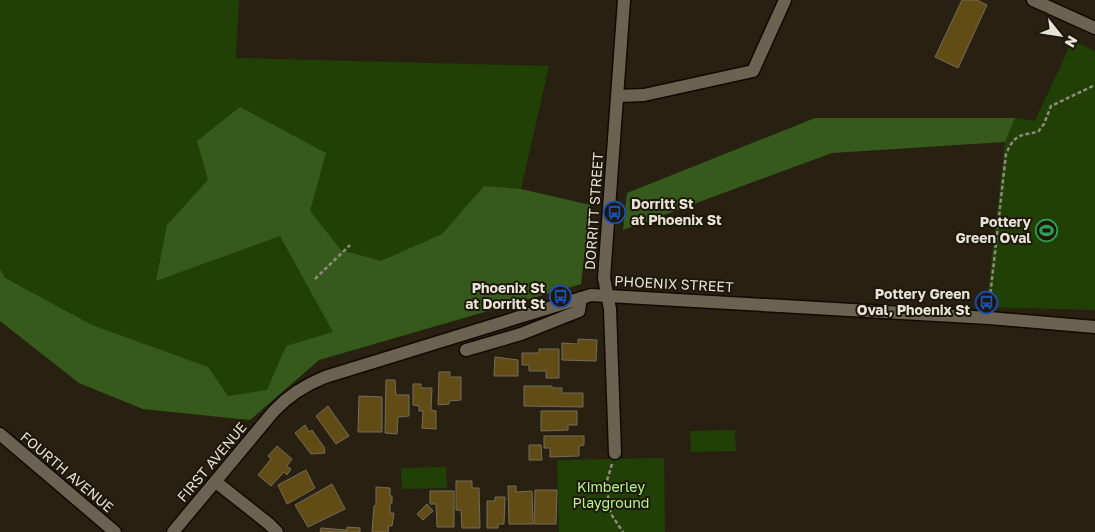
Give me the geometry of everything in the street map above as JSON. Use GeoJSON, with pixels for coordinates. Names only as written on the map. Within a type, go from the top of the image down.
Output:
{"type":"FeatureCollection","features":[{"type":"Feature","properties":{"kind":"street","name":"DORRITT STREET"},"geometry":{"type":"LineString","coordinates":[[615,453],[610,309],[604,278],[624,0]]}},
{"type":"Feature","properties":{"kind":"street"},"geometry":{"type":"LineString","coordinates":[[617,96],[644,96],[753,71],[785,0]]}},
{"type":"Feature","properties":{"kind":"street"},"geometry":{"type":"LineString","coordinates":[[1033,0],[1095,28]]}},
{"type":"Feature","properties":{"kind":"street","name":"PHOENIX STREET"},"geometry":{"type":"LineString","coordinates":[[274,411],[297,391],[325,376],[591,294],[989,318],[1095,327]]}},
{"type":"Feature","properties":{"kind":"street"},"geometry":{"type":"LineString","coordinates":[[466,350],[521,334],[579,312],[581,298]]}},
{"type":"Feature","properties":{"kind":"street","name":"FIRST AVENUE"},"geometry":{"type":"LineString","coordinates":[[173,532],[274,411]]}},
{"type":"Feature","properties":{"kind":"street","name":"FOURTH AVENUE"},"geometry":{"type":"LineString","coordinates":[[0,434],[115,532]]}},
{"type":"Feature","properties":{"kind":"street"},"geometry":{"type":"LineString","coordinates":[[216,482],[277,532]]}},
{"type":"Feature","properties":{"kind":"path"},"geometry":{"type":"LineString","coordinates":[[989,318],[1006,154],[1012,141],[1021,134],[1038,132],[1044,124],[1051,106],[1095,85]]}},
{"type":"Feature","properties":{"kind":"path"},"geometry":{"type":"LineString","coordinates":[[315,279],[350,245]]}},
{"type":"Feature","properties":{"kind":"path"},"geometry":{"type":"LineString","coordinates":[[615,453],[606,484],[612,514],[623,532]]}},
{"type":"Feature","properties":{"kind":"green space"},"geometry":{"type":"Polygon","coordinates":[[[0,0],[239,0],[236,58],[549,66],[521,189],[590,205],[581,284],[319,360],[250,420],[143,409],[79,383],[0,321],[0,0]]]}},
{"type":"Feature","properties":{"kind":"green space","name":"Pottery Green Oval"},"geometry":{"type":"Polygon","coordinates":[[[1072,41],[1095,51],[1095,310],[986,307],[1005,142],[1015,118],[1035,121],[1072,41]]]}},
{"type":"Feature","properties":{"kind":"green space"},"geometry":{"type":"Polygon","coordinates":[[[240,107],[326,153],[310,211],[341,250],[381,261],[442,234],[484,186],[521,189],[590,205],[581,284],[319,360],[250,420],[143,409],[79,383],[0,321],[0,269],[5,278],[92,325],[208,367],[228,396],[267,390],[286,346],[333,332],[280,236],[156,281],[167,225],[208,180],[197,141],[240,107]]]}},
{"type":"Feature","properties":{"kind":"green space"},"geometry":{"type":"Polygon","coordinates":[[[815,118],[1015,118],[1005,142],[832,153],[623,230],[627,193],[815,118]]]}},
{"type":"Feature","properties":{"kind":"green space"},"geometry":{"type":"Polygon","coordinates":[[[735,430],[736,451],[691,452],[690,431],[735,430]]]}},
{"type":"Feature","properties":{"kind":"green space","name":"Kimberley Playground"},"geometry":{"type":"Polygon","coordinates":[[[664,458],[665,532],[559,532],[557,460],[664,458]]]}},
{"type":"Feature","properties":{"kind":"green space"},"geometry":{"type":"Polygon","coordinates":[[[446,467],[447,488],[402,489],[401,468],[446,467]]]}},
{"type":"Feature","properties":{"kind":"building"},"geometry":{"type":"Polygon","coordinates":[[[962,0],[977,0],[987,5],[958,68],[935,57],[962,0]]]}},
{"type":"Feature","properties":{"kind":"building"},"geometry":{"type":"Polygon","coordinates":[[[578,339],[597,340],[596,361],[562,360],[562,343],[578,344],[578,339]]]}},
{"type":"Feature","properties":{"kind":"building"},"geometry":{"type":"Polygon","coordinates":[[[539,349],[559,349],[559,378],[546,378],[546,371],[529,371],[529,365],[522,365],[522,353],[539,353],[539,349]]]}},
{"type":"Feature","properties":{"kind":"building"},"geometry":{"type":"Polygon","coordinates":[[[495,357],[518,360],[518,376],[494,376],[495,357]]]}},
{"type":"Feature","properties":{"kind":"building"},"geometry":{"type":"Polygon","coordinates":[[[439,372],[450,372],[450,377],[461,377],[461,400],[449,401],[449,404],[438,405],[439,372]]]}},
{"type":"Feature","properties":{"kind":"building"},"geometry":{"type":"Polygon","coordinates":[[[386,380],[395,380],[396,395],[409,395],[409,416],[398,417],[397,434],[385,433],[386,380]]]}},
{"type":"Feature","properties":{"kind":"building"},"geometry":{"type":"Polygon","coordinates":[[[413,384],[421,384],[421,388],[432,388],[431,410],[436,411],[436,429],[422,428],[423,411],[419,411],[419,406],[413,405],[413,384]]]}},
{"type":"Feature","properties":{"kind":"building"},"geometry":{"type":"Polygon","coordinates":[[[524,386],[552,386],[552,388],[562,388],[562,393],[583,393],[583,407],[524,406],[524,386]]]}},
{"type":"Feature","properties":{"kind":"building"},"geometry":{"type":"Polygon","coordinates":[[[359,396],[382,397],[382,432],[358,432],[359,396]]]}},
{"type":"Feature","properties":{"kind":"building"},"geometry":{"type":"Polygon","coordinates":[[[328,406],[349,436],[336,444],[316,416],[328,406]]]}},
{"type":"Feature","properties":{"kind":"building"},"geometry":{"type":"Polygon","coordinates":[[[541,411],[577,411],[577,425],[568,425],[568,430],[541,431],[541,411]]]}},
{"type":"Feature","properties":{"kind":"building"},"geometry":{"type":"Polygon","coordinates":[[[305,425],[309,432],[312,430],[324,447],[325,453],[311,454],[295,433],[305,425]]]}},
{"type":"Feature","properties":{"kind":"building"},"geometry":{"type":"Polygon","coordinates":[[[544,436],[584,436],[584,445],[579,446],[579,456],[550,457],[550,448],[544,448],[544,436]]]}},
{"type":"Feature","properties":{"kind":"building"},"geometry":{"type":"Polygon","coordinates":[[[529,445],[541,445],[542,460],[529,460],[529,445]]]}},
{"type":"Feature","properties":{"kind":"building"},"geometry":{"type":"Polygon","coordinates":[[[277,446],[292,459],[287,466],[291,469],[287,475],[284,472],[271,486],[258,475],[271,459],[268,456],[277,446]]]}},
{"type":"Feature","properties":{"kind":"building"},"geometry":{"type":"Polygon","coordinates":[[[306,470],[315,488],[287,504],[278,485],[306,470]]]}},
{"type":"Feature","properties":{"kind":"building"},"geometry":{"type":"Polygon","coordinates":[[[456,481],[472,481],[472,488],[479,488],[480,528],[462,528],[461,510],[456,510],[456,481]]]}},
{"type":"Feature","properties":{"kind":"building"},"geometry":{"type":"Polygon","coordinates":[[[332,484],[345,509],[308,527],[295,505],[332,484]]]}},
{"type":"Feature","properties":{"kind":"building"},"geometry":{"type":"Polygon","coordinates":[[[508,486],[516,486],[516,492],[532,491],[533,524],[509,524],[508,486]]]}},
{"type":"Feature","properties":{"kind":"building"},"geometry":{"type":"Polygon","coordinates":[[[376,487],[390,488],[392,503],[390,503],[390,513],[394,513],[392,526],[389,525],[388,532],[372,532],[374,506],[376,505],[376,487]]]}},
{"type":"Feature","properties":{"kind":"building"},"geometry":{"type":"Polygon","coordinates":[[[535,490],[557,490],[556,524],[534,524],[535,490]]]}},
{"type":"Feature","properties":{"kind":"building"},"geometry":{"type":"Polygon","coordinates":[[[430,491],[454,491],[454,527],[437,527],[436,504],[430,504],[430,491]]]}},
{"type":"Feature","properties":{"kind":"building"},"geometry":{"type":"Polygon","coordinates":[[[495,497],[505,497],[504,524],[498,524],[498,528],[487,528],[487,501],[495,501],[495,497]]]}},
{"type":"Feature","properties":{"kind":"building"},"geometry":{"type":"Polygon","coordinates":[[[427,504],[433,511],[423,520],[417,514],[427,504]]]}},
{"type":"Feature","properties":{"kind":"building"},"geometry":{"type":"Polygon","coordinates":[[[347,527],[360,528],[360,532],[320,532],[321,528],[347,530],[347,527]]]}},
{"type":"Feature","properties":{"kind":"place","name":"Dorritt St at Phoenix St"},"geometry":{"type":"Point","coordinates":[615,212]}},
{"type":"Feature","properties":{"kind":"place","name":"Pottery Green Oval"},"geometry":{"type":"Point","coordinates":[1047,230]}},
{"type":"Feature","properties":{"kind":"place","name":"Phoenix St at Dorritt St"},"geometry":{"type":"Point","coordinates":[561,296]}},
{"type":"Feature","properties":{"kind":"place","name":"Pottery Green Oval, Phoenix St"},"geometry":{"type":"Point","coordinates":[986,302]}}]}
